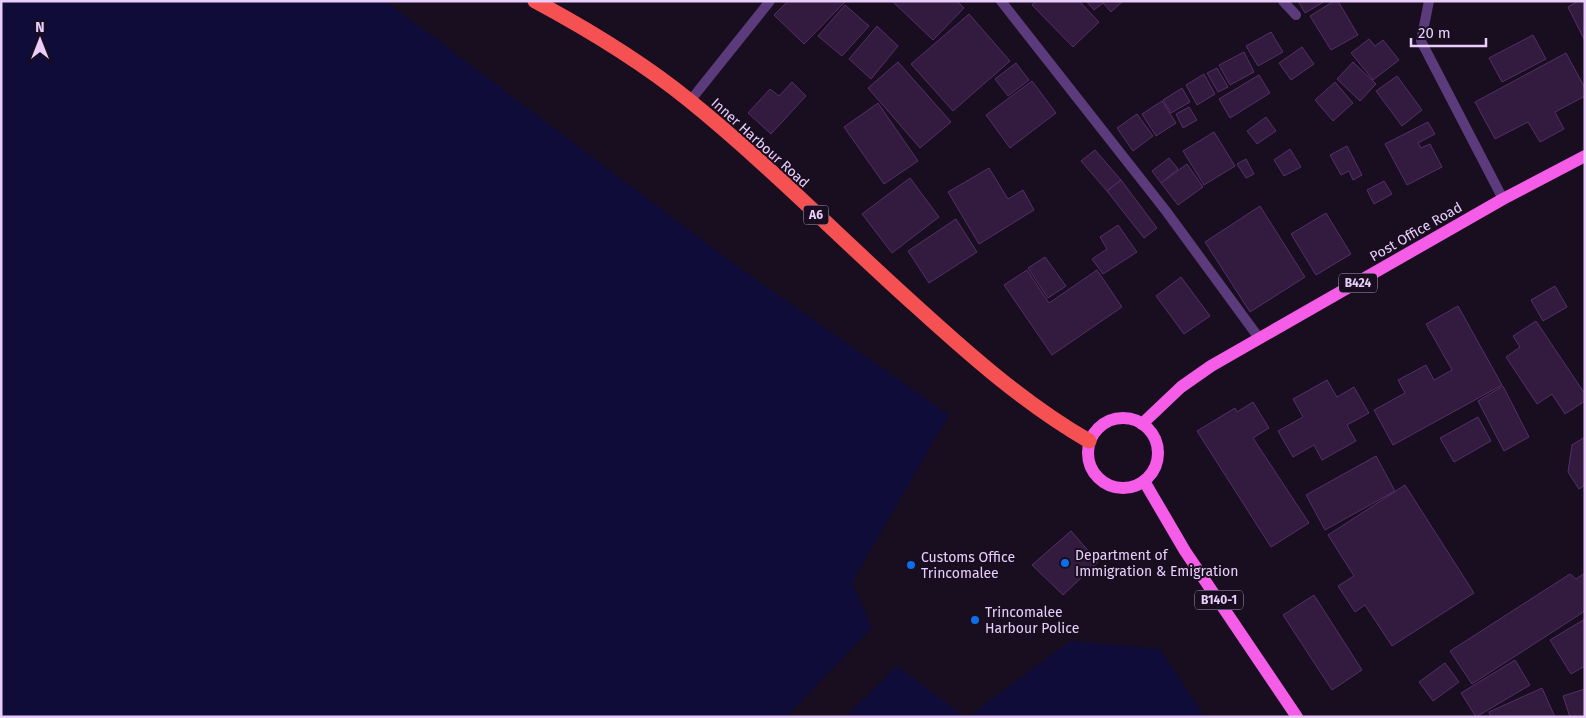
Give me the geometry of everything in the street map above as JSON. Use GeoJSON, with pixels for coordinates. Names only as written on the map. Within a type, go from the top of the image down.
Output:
{"type":"FeatureCollection","features":[{"type":"Feature","properties":{"kind":"highway","name":"Inner Harbour Road"},"geometry":{"type":"LineString","coordinates":[[534,1],[580,25],[646,68],[690,101],[863,260],[1001,381],[1040,410],[1089,441]]}},
{"type":"Feature","properties":{"kind":"main road","name":"Post Office Road"},"geometry":{"type":"LineString","coordinates":[[1142,424],[1181,387],[1211,366],[1503,200],[1585,156]]}},
{"type":"Feature","properties":{"kind":"main road"},"geometry":{"type":"LineString","coordinates":[[1122,418],[1142,424],[1150,432],[1158,452],[1152,474],[1144,481],[1127,488],[1118,488],[1101,481],[1090,467],[1087,450],[1089,441],[1095,432],[1112,420],[1122,418]]}},
{"type":"Feature","properties":{"kind":"main road","name":"B140-1"},"geometry":{"type":"LineString","coordinates":[[1144,481],[1185,551],[1297,717]]}},
{"type":"Feature","properties":{"kind":"street"},"geometry":{"type":"LineString","coordinates":[[690,101],[770,1]]}},
{"type":"Feature","properties":{"kind":"street"},"geometry":{"type":"LineString","coordinates":[[1001,1],[1166,211],[1259,338]]}},
{"type":"Feature","properties":{"kind":"street"},"geometry":{"type":"LineString","coordinates":[[1283,1],[1296,15]]}},
{"type":"Feature","properties":{"kind":"street"},"geometry":{"type":"LineString","coordinates":[[1429,1],[1421,41],[1503,200]]}},
{"type":"Feature","properties":{"kind":"shaded area"},"geometry":{"type":"Polygon","coordinates":[[[1,1],[386,1],[734,264],[949,415],[852,582],[872,628],[786,717],[1,717],[1,1]]]}},
{"type":"Feature","properties":{"kind":"shaded area"},"geometry":{"type":"Polygon","coordinates":[[[1070,641],[1160,649],[1205,717],[968,717],[1070,641]]]}},
{"type":"Feature","properties":{"kind":"shaded area"},"geometry":{"type":"Polygon","coordinates":[[[897,666],[965,717],[845,717],[897,666]]]}},
{"type":"Feature","properties":{"kind":"building"},"geometry":{"type":"Polygon","coordinates":[[[788,1],[846,1],[804,44],[774,15],[788,1]]]}},
{"type":"Feature","properties":{"kind":"building"},"geometry":{"type":"Polygon","coordinates":[[[892,1],[957,1],[964,8],[933,40],[892,1]]]}},
{"type":"Feature","properties":{"kind":"building"},"geometry":{"type":"Polygon","coordinates":[[[1035,1],[1079,1],[1099,22],[1073,47],[1032,5],[1035,1]]]}},
{"type":"Feature","properties":{"kind":"building"},"geometry":{"type":"Polygon","coordinates":[[[1086,1],[1123,1],[1111,12],[1103,3],[1094,10],[1086,1]]]}},
{"type":"Feature","properties":{"kind":"building"},"geometry":{"type":"Polygon","coordinates":[[[1298,1],[1325,1],[1305,13],[1298,1]]]}},
{"type":"Feature","properties":{"kind":"building"},"geometry":{"type":"Polygon","coordinates":[[[1334,1],[1338,1],[1358,35],[1331,50],[1310,16],[1334,1]]]}},
{"type":"Feature","properties":{"kind":"building"},"geometry":{"type":"Polygon","coordinates":[[[1578,1],[1585,1],[1585,41],[1568,7],[1578,1]]]}},
{"type":"Feature","properties":{"kind":"building"},"geometry":{"type":"Polygon","coordinates":[[[845,5],[869,26],[842,56],[818,36],[845,5]]]}},
{"type":"Feature","properties":{"kind":"building"},"geometry":{"type":"Polygon","coordinates":[[[969,14],[1010,61],[953,111],[911,64],[969,14]]]}},
{"type":"Feature","properties":{"kind":"building"},"geometry":{"type":"Polygon","coordinates":[[[877,26],[898,46],[871,79],[849,59],[877,26]]]}},
{"type":"Feature","properties":{"kind":"building"},"geometry":{"type":"Polygon","coordinates":[[[1271,32],[1283,52],[1258,66],[1246,46],[1271,32]]]}},
{"type":"Feature","properties":{"kind":"building"},"geometry":{"type":"Polygon","coordinates":[[[1533,35],[1546,59],[1502,82],[1489,58],[1533,35]]]}},
{"type":"Feature","properties":{"kind":"building"},"geometry":{"type":"Polygon","coordinates":[[[1369,39],[1375,46],[1383,40],[1399,60],[1373,80],[1351,53],[1369,39]]]}},
{"type":"Feature","properties":{"kind":"building"},"geometry":{"type":"Polygon","coordinates":[[[1302,47],[1314,64],[1291,80],[1279,63],[1302,47]]]}},
{"type":"Feature","properties":{"kind":"building"},"geometry":{"type":"Polygon","coordinates":[[[1244,52],[1254,72],[1230,85],[1219,65],[1244,52]]]}},
{"type":"Feature","properties":{"kind":"building"},"geometry":{"type":"Polygon","coordinates":[[[1566,53],[1585,88],[1585,96],[1555,112],[1564,129],[1540,142],[1528,122],[1495,139],[1475,102],[1566,53]]]}},
{"type":"Feature","properties":{"kind":"building"},"geometry":{"type":"Polygon","coordinates":[[[898,62],[951,122],[920,148],[868,88],[898,62]]]}},
{"type":"Feature","properties":{"kind":"building"},"geometry":{"type":"Polygon","coordinates":[[[1353,62],[1376,84],[1360,101],[1337,79],[1353,62]]]}},
{"type":"Feature","properties":{"kind":"building"},"geometry":{"type":"Polygon","coordinates":[[[1016,63],[1029,80],[1008,96],[995,79],[1016,63]]]}},
{"type":"Feature","properties":{"kind":"building"},"geometry":{"type":"Polygon","coordinates":[[[1217,68],[1228,87],[1218,92],[1207,73],[1217,68]]]}},
{"type":"Feature","properties":{"kind":"building"},"geometry":{"type":"Polygon","coordinates":[[[1204,74],[1215,94],[1197,105],[1186,85],[1204,74]]]}},
{"type":"Feature","properties":{"kind":"building"},"geometry":{"type":"Polygon","coordinates":[[[1259,75],[1270,93],[1230,118],[1219,99],[1259,75]]]}},
{"type":"Feature","properties":{"kind":"building"},"geometry":{"type":"Polygon","coordinates":[[[1397,76],[1422,110],[1402,126],[1376,91],[1397,76]]]}},
{"type":"Feature","properties":{"kind":"building"},"geometry":{"type":"Polygon","coordinates":[[[1032,81],[1056,113],[1010,148],[986,115],[1032,81]]]}},
{"type":"Feature","properties":{"kind":"building"},"geometry":{"type":"Polygon","coordinates":[[[792,82],[806,96],[771,134],[748,113],[770,89],[779,96],[792,82]]]}},
{"type":"Feature","properties":{"kind":"building"},"geometry":{"type":"Polygon","coordinates":[[[1335,82],[1353,103],[1333,121],[1315,100],[1335,82]]]}},
{"type":"Feature","properties":{"kind":"building"},"geometry":{"type":"Polygon","coordinates":[[[1182,88],[1190,102],[1171,113],[1163,100],[1182,88]]]}},
{"type":"Feature","properties":{"kind":"building"},"geometry":{"type":"Polygon","coordinates":[[[1162,101],[1176,123],[1156,136],[1142,114],[1162,101]]]}},
{"type":"Feature","properties":{"kind":"building"},"geometry":{"type":"Polygon","coordinates":[[[878,103],[918,161],[884,184],[844,127],[878,103]]]}},
{"type":"Feature","properties":{"kind":"building"},"geometry":{"type":"Polygon","coordinates":[[[1189,107],[1197,120],[1183,128],[1176,114],[1189,107]]]}},
{"type":"Feature","properties":{"kind":"building"},"geometry":{"type":"Polygon","coordinates":[[[1137,114],[1153,136],[1133,151],[1117,128],[1137,114]]]}},
{"type":"Feature","properties":{"kind":"building"},"geometry":{"type":"Polygon","coordinates":[[[1266,117],[1276,131],[1257,144],[1247,131],[1266,117]]]}},
{"type":"Feature","properties":{"kind":"building"},"geometry":{"type":"Polygon","coordinates":[[[1428,122],[1435,134],[1418,143],[1421,148],[1430,144],[1442,167],[1407,185],[1385,144],[1428,122]]]}},
{"type":"Feature","properties":{"kind":"building"},"geometry":{"type":"Polygon","coordinates":[[[1214,132],[1235,166],[1204,185],[1183,151],[1214,132]]]}},
{"type":"Feature","properties":{"kind":"building"},"geometry":{"type":"Polygon","coordinates":[[[1347,146],[1362,175],[1353,180],[1349,171],[1341,175],[1330,155],[1347,146]]]}},
{"type":"Feature","properties":{"kind":"building"},"geometry":{"type":"Polygon","coordinates":[[[1290,149],[1301,167],[1284,176],[1274,160],[1290,149]]]}},
{"type":"Feature","properties":{"kind":"building"},"geometry":{"type":"Polygon","coordinates":[[[1095,150],[1121,180],[1107,191],[1081,161],[1095,150]]]}},
{"type":"Feature","properties":{"kind":"building"},"geometry":{"type":"Polygon","coordinates":[[[1169,158],[1178,169],[1161,183],[1152,171],[1169,158]]]}},
{"type":"Feature","properties":{"kind":"building"},"geometry":{"type":"Polygon","coordinates":[[[1246,159],[1254,174],[1246,178],[1237,164],[1246,159]]]}},
{"type":"Feature","properties":{"kind":"building"},"geometry":{"type":"Polygon","coordinates":[[[1187,164],[1203,187],[1178,205],[1161,183],[1187,164]]]}},
{"type":"Feature","properties":{"kind":"building"},"geometry":{"type":"Polygon","coordinates":[[[989,168],[1008,199],[1023,190],[1034,210],[979,244],[948,192],[989,168]]]}},
{"type":"Feature","properties":{"kind":"building"},"geometry":{"type":"Polygon","coordinates":[[[910,178],[939,217],[892,253],[862,214],[910,178]]]}},
{"type":"Feature","properties":{"kind":"building"},"geometry":{"type":"Polygon","coordinates":[[[1121,180],[1157,228],[1144,238],[1107,191],[1121,180]]]}},
{"type":"Feature","properties":{"kind":"building"},"geometry":{"type":"Polygon","coordinates":[[[1384,181],[1392,194],[1374,204],[1367,190],[1384,181]]]}},
{"type":"Feature","properties":{"kind":"building"},"geometry":{"type":"Polygon","coordinates":[[[1260,206],[1305,277],[1250,312],[1205,242],[1260,206]]]}},
{"type":"Feature","properties":{"kind":"building"},"geometry":{"type":"Polygon","coordinates":[[[1326,213],[1351,254],[1316,275],[1291,234],[1326,213]]]}},
{"type":"Feature","properties":{"kind":"building"},"geometry":{"type":"Polygon","coordinates":[[[956,219],[977,252],[929,283],[908,251],[956,219]]]}},
{"type":"Feature","properties":{"kind":"building"},"geometry":{"type":"Polygon","coordinates":[[[1118,225],[1137,252],[1103,274],[1092,259],[1107,249],[1100,237],[1118,225]]]}},
{"type":"Feature","properties":{"kind":"building"},"geometry":{"type":"Polygon","coordinates":[[[1045,257],[1066,286],[1048,298],[1028,268],[1045,257]]]}},
{"type":"Feature","properties":{"kind":"building"},"geometry":{"type":"Polygon","coordinates":[[[1027,270],[1049,303],[1097,270],[1122,307],[1052,355],[1004,285],[1027,270]]]}},
{"type":"Feature","properties":{"kind":"building"},"geometry":{"type":"Polygon","coordinates":[[[1181,277],[1210,316],[1184,334],[1156,296],[1181,277]]]}},
{"type":"Feature","properties":{"kind":"building"},"geometry":{"type":"Polygon","coordinates":[[[1555,286],[1567,307],[1543,321],[1531,300],[1555,286]]]}},
{"type":"Feature","properties":{"kind":"building"},"geometry":{"type":"Polygon","coordinates":[[[1458,306],[1502,385],[1393,445],[1374,410],[1405,393],[1398,380],[1426,365],[1434,380],[1452,370],[1426,324],[1458,306]]]}},
{"type":"Feature","properties":{"kind":"building"},"geometry":{"type":"Polygon","coordinates":[[[1536,321],[1585,394],[1585,401],[1565,414],[1552,394],[1537,404],[1506,357],[1520,347],[1513,336],[1536,321]]]}},
{"type":"Feature","properties":{"kind":"building"},"geometry":{"type":"Polygon","coordinates":[[[1327,380],[1337,397],[1354,387],[1369,413],[1347,425],[1356,441],[1322,460],[1314,445],[1293,457],[1278,431],[1303,417],[1293,399],[1327,380]]]}},
{"type":"Feature","properties":{"kind":"building"},"geometry":{"type":"Polygon","coordinates":[[[1503,386],[1529,437],[1504,451],[1478,401],[1503,386]]]}},
{"type":"Feature","properties":{"kind":"building"},"geometry":{"type":"Polygon","coordinates":[[[1253,402],[1269,428],[1253,438],[1309,523],[1271,547],[1197,431],[1235,408],[1237,412],[1253,402]]]}},
{"type":"Feature","properties":{"kind":"building"},"geometry":{"type":"Polygon","coordinates":[[[1478,417],[1491,441],[1454,462],[1440,438],[1478,417]]]}},
{"type":"Feature","properties":{"kind":"building"},"geometry":{"type":"Polygon","coordinates":[[[1585,437],[1585,485],[1579,489],[1568,472],[1572,445],[1585,437]]]}},
{"type":"Feature","properties":{"kind":"building"},"geometry":{"type":"Polygon","coordinates":[[[1376,456],[1395,491],[1325,530],[1306,495],[1376,456]]]}},
{"type":"Feature","properties":{"kind":"building"},"geometry":{"type":"Polygon","coordinates":[[[1405,485],[1474,593],[1392,646],[1365,605],[1355,612],[1338,586],[1354,576],[1328,535],[1405,485]]]}},
{"type":"Feature","properties":{"kind":"building","name":"Department of Immigration & Emigration"},"geometry":{"type":"Polygon","coordinates":[[[1071,531],[1098,562],[1063,595],[1032,565],[1071,531]]]}},
{"type":"Feature","properties":{"kind":"building"},"geometry":{"type":"Polygon","coordinates":[[[1585,573],[1585,611],[1472,684],[1450,651],[1570,574],[1576,579],[1585,573]]]}},
{"type":"Feature","properties":{"kind":"building"},"geometry":{"type":"Polygon","coordinates":[[[1314,595],[1362,670],[1332,690],[1283,615],[1314,595]]]}},
{"type":"Feature","properties":{"kind":"building"},"geometry":{"type":"Polygon","coordinates":[[[1585,619],[1585,666],[1571,674],[1550,640],[1585,619]]]}},
{"type":"Feature","properties":{"kind":"building"},"geometry":{"type":"Polygon","coordinates":[[[1515,660],[1530,685],[1476,717],[1461,693],[1515,660]]]}},
{"type":"Feature","properties":{"kind":"building"},"geometry":{"type":"Polygon","coordinates":[[[1445,663],[1459,682],[1433,701],[1419,682],[1445,663]]]}},
{"type":"Feature","properties":{"kind":"building"},"geometry":{"type":"Polygon","coordinates":[[[1542,688],[1555,717],[1491,717],[1489,712],[1542,688]]]}},
{"type":"Feature","properties":{"kind":"building"},"geometry":{"type":"Polygon","coordinates":[[[1585,689],[1585,717],[1570,717],[1563,696],[1585,689]]]}},
{"type":"Feature","properties":{"kind":"place","name":"Department of Immigration & Emigration"},"geometry":{"type":"Point","coordinates":[1065,563]}},
{"type":"Feature","properties":{"kind":"place","name":"Customs Office Trincomalee"},"geometry":{"type":"Point","coordinates":[911,565]}},
{"type":"Feature","properties":{"kind":"place","name":"Trincomalee Harbour Police"},"geometry":{"type":"Point","coordinates":[975,620]}}]}
